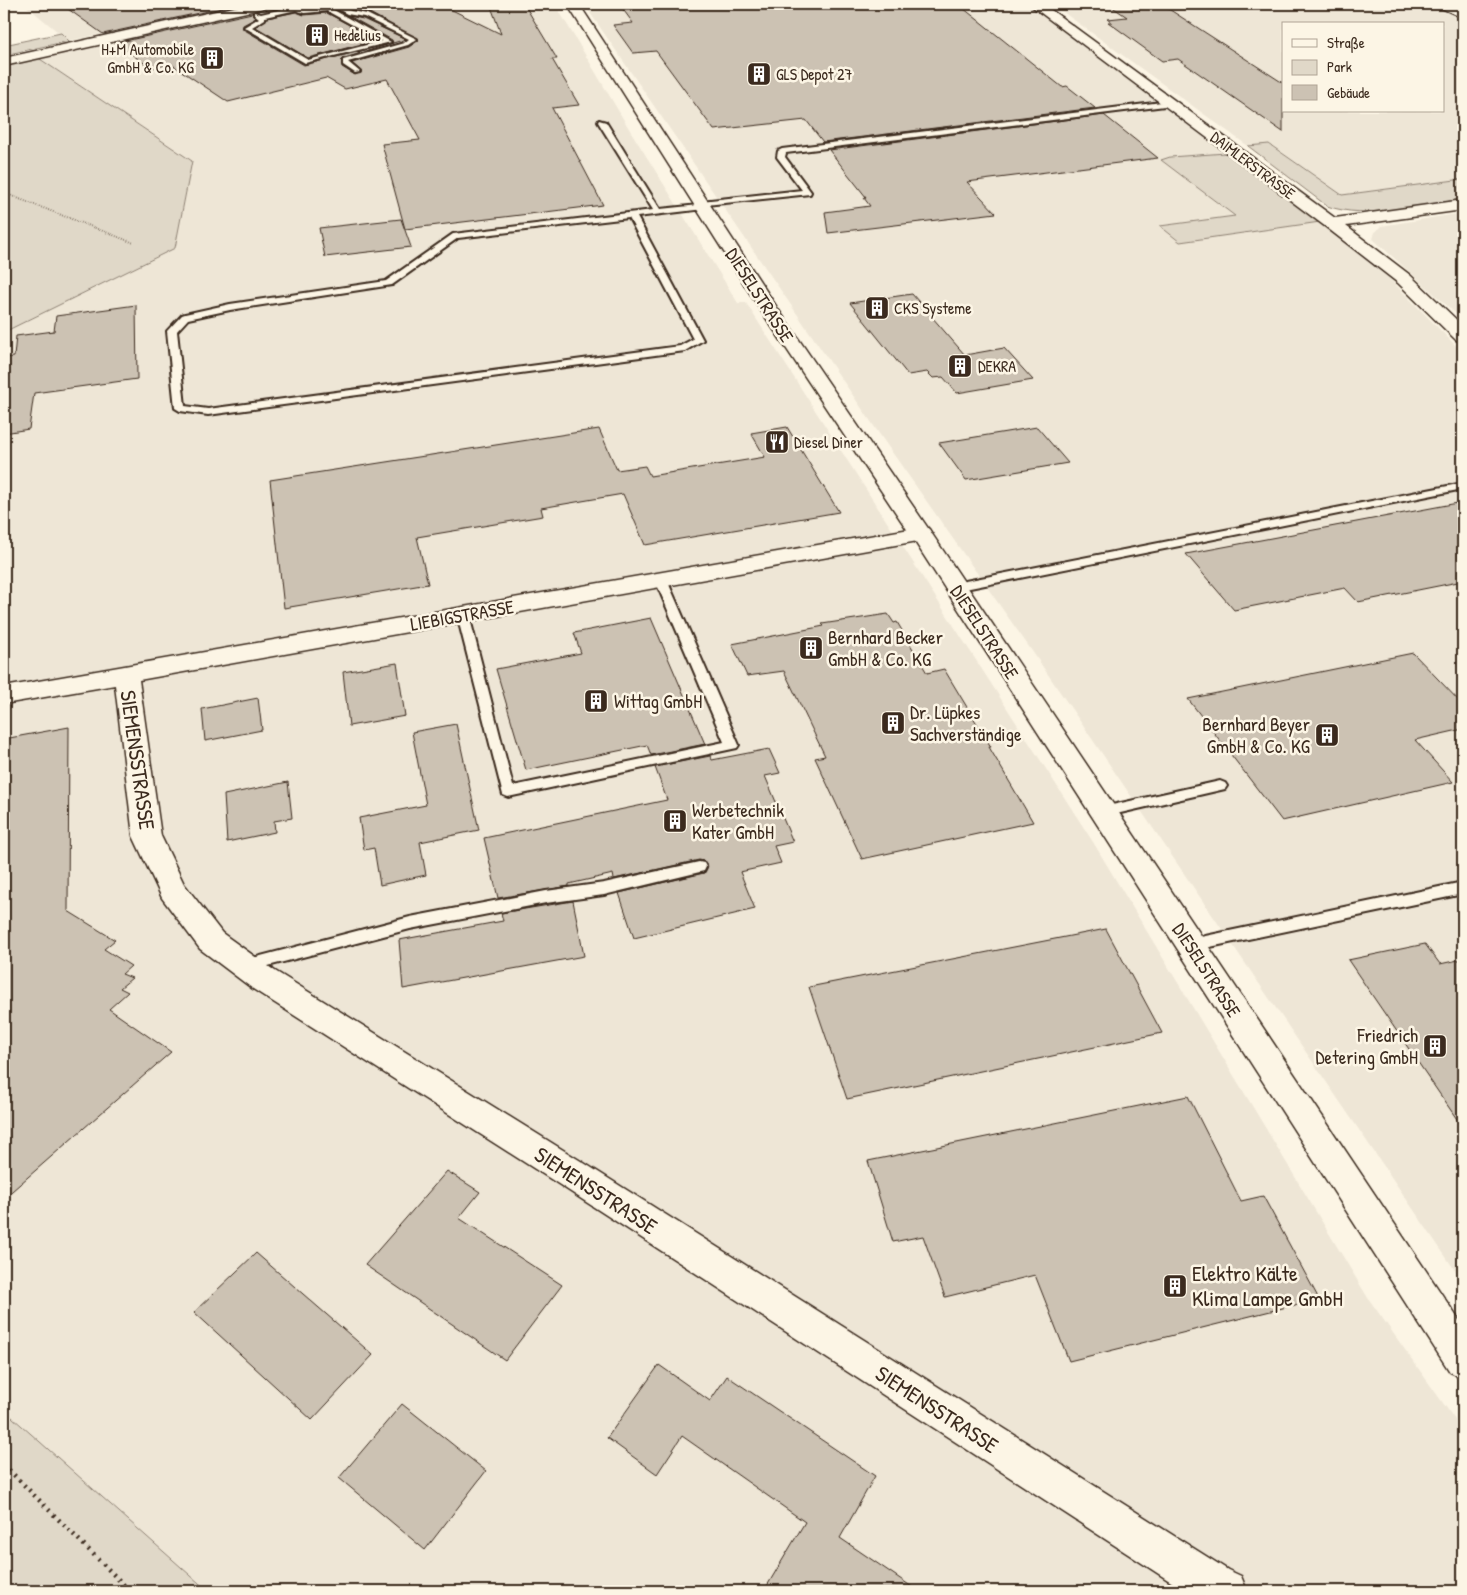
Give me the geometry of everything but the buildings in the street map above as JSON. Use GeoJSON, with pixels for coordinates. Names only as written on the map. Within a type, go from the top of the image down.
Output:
{"type":"FeatureCollection","features":[{"type":"Feature","properties":{"kind":"street","name":"DIESELSTRASSE"},"geometry":{"type":"LineString","coordinates":[[573,4],[768,309],[921,534],[1463,1359]]}},
{"type":"Feature","properties":{"kind":"street","name":"DAIMLERSTRASSE"},"geometry":{"type":"LineString","coordinates":[[1035,4],[1332,223],[1404,279],[1463,336]]}},
{"type":"Feature","properties":{"kind":"street"},"geometry":{"type":"LineString","coordinates":[[1443,4],[1463,14]]}},
{"type":"Feature","properties":{"kind":"street"},"geometry":{"type":"LineString","coordinates":[[4,62],[246,8],[262,10]]}},
{"type":"Feature","properties":{"kind":"street"},"geometry":{"type":"LineString","coordinates":[[1332,223],[1463,205]]}},
{"type":"Feature","properties":{"kind":"street","name":"LIEBIGSTRASSE"},"geometry":{"type":"LineString","coordinates":[[4,696],[921,534]]}},
{"type":"Feature","properties":{"kind":"street","name":"SIEMENSSTRASSE"},"geometry":{"type":"LineString","coordinates":[[126,674],[147,836],[172,890],[211,941],[264,980],[580,1180],[1213,1586],[1226,1591]]}},
{"type":"Feature","properties":{"kind":"lane"},"geometry":{"type":"LineString","coordinates":[[289,4],[304,11],[328,10],[388,42],[307,62],[247,27],[263,18],[262,10],[296,8]]}},
{"type":"Feature","properties":{"kind":"lane"},"geometry":{"type":"LineString","coordinates":[[333,4],[348,13],[365,15],[414,39],[406,44],[345,61],[344,64],[357,72]]}},
{"type":"Feature","properties":{"kind":"lane"},"geometry":{"type":"LineString","coordinates":[[632,215],[698,340],[682,349],[208,412],[180,408],[172,331],[185,317],[230,307],[389,284],[456,236],[807,192],[781,157],[782,151],[1170,103]]}},
{"type":"Feature","properties":{"kind":"lane"},"geometry":{"type":"LineString","coordinates":[[602,122],[658,212]]}},
{"type":"Feature","properties":{"kind":"lane"},"geometry":{"type":"LineString","coordinates":[[955,586],[1463,486]]}},
{"type":"Feature","properties":{"kind":"lane"},"geometry":{"type":"LineString","coordinates":[[463,615],[508,792],[732,745],[661,580]]}},
{"type":"Feature","properties":{"kind":"lane"},"geometry":{"type":"LineString","coordinates":[[1103,812],[1220,786]]}},
{"type":"Feature","properties":{"kind":"lane"},"geometry":{"type":"LineString","coordinates":[[244,966],[410,923],[604,889],[699,867]]}},
{"type":"Feature","properties":{"kind":"lane"},"geometry":{"type":"LineString","coordinates":[[1190,945],[1463,888]]}},
{"type":"Feature","properties":{"kind":"path"},"geometry":{"type":"LineString","coordinates":[[4,193],[134,243]]}},
{"type":"Feature","properties":{"kind":"path"},"geometry":{"type":"LineString","coordinates":[[4,1465],[130,1591]]}},
{"type":"Feature","properties":{"kind":"shaded area"},"geometry":{"type":"Polygon","coordinates":[[[24,4],[240,4],[69,41],[24,4]]]}},
{"type":"Feature","properties":{"kind":"shaded area"},"geometry":{"type":"Polygon","coordinates":[[[284,4],[555,4],[628,127],[738,303],[746,303],[1093,842],[1368,1298],[1463,1431],[1463,1591],[208,1591],[4,1410],[4,332],[175,248],[192,161],[40,59],[284,4]]]}},
{"type":"Feature","properties":{"kind":"shaded area"},"geometry":{"type":"Polygon","coordinates":[[[584,4],[1026,4],[1226,153],[1170,157],[1162,160],[1235,216],[1161,226],[1180,242],[1320,222],[1389,278],[1463,353],[1463,1282],[1032,651],[887,445],[584,4]]]}},
{"type":"Feature","properties":{"kind":"shaded area"},"geometry":{"type":"Polygon","coordinates":[[[1052,4],[1430,4],[1463,21],[1463,179],[1342,195],[1270,144],[1248,146],[1052,4]]]}},
{"type":"Feature","properties":{"kind":"shaded area"},"geometry":{"type":"Polygon","coordinates":[[[1463,213],[1463,320],[1373,239],[1375,232],[1381,226],[1463,213]]]}},
{"type":"Feature","properties":{"kind":"green space"},"geometry":{"type":"Polygon","coordinates":[[[61,33],[69,41],[4,55],[4,45],[61,33]]]}},
{"type":"Feature","properties":{"kind":"green space"},"geometry":{"type":"Polygon","coordinates":[[[37,57],[192,161],[175,248],[4,332],[4,65],[37,57]]]}},
{"type":"Feature","properties":{"kind":"green space"},"geometry":{"type":"Polygon","coordinates":[[[1269,144],[1342,195],[1463,179],[1463,199],[1376,212],[1342,210],[1327,206],[1248,146],[1269,144]]]}},
{"type":"Feature","properties":{"kind":"green space"},"geometry":{"type":"Polygon","coordinates":[[[1226,153],[1320,222],[1180,242],[1160,226],[1235,216],[1161,160],[1170,157],[1226,153]]]}},
{"type":"Feature","properties":{"kind":"green space"},"geometry":{"type":"Polygon","coordinates":[[[4,1410],[208,1591],[4,1591],[4,1410]]]}},
{"type":"Feature","properties":{"kind":"place","name":"Hedelius"},"geometry":{"type":"Point","coordinates":[317,35]}},
{"type":"Feature","properties":{"kind":"place","name":"H+M Automobile GmbH & Co. KG"},"geometry":{"type":"Point","coordinates":[212,58]}},
{"type":"Feature","properties":{"kind":"place","name":"GLS Depot 27"},"geometry":{"type":"Point","coordinates":[759,74]}},
{"type":"Feature","properties":{"kind":"place","name":"CKS Systeme"},"geometry":{"type":"Point","coordinates":[877,308]}},
{"type":"Feature","properties":{"kind":"place","name":"DEKRA"},"geometry":{"type":"Point","coordinates":[960,366]}},
{"type":"Feature","properties":{"kind":"place","name":"Diesel Diner"},"geometry":{"type":"Point","coordinates":[777,442]}},
{"type":"Feature","properties":{"kind":"place","name":"Bernhard Becker GmbH & Co. KG"},"geometry":{"type":"Point","coordinates":[811,648]}},
{"type":"Feature","properties":{"kind":"place","name":"Wittag GmbH"},"geometry":{"type":"Point","coordinates":[596,701]}},
{"type":"Feature","properties":{"kind":"place","name":"Dr. Lüpkes Sachverständige"},"geometry":{"type":"Point","coordinates":[893,723]}},
{"type":"Feature","properties":{"kind":"place","name":"Bernhard Beyer GmbH & Co. KG"},"geometry":{"type":"Point","coordinates":[1327,735]}},
{"type":"Feature","properties":{"kind":"place","name":"Werbetechnik Kater GmbH"},"geometry":{"type":"Point","coordinates":[675,821]}},
{"type":"Feature","properties":{"kind":"place","name":"Friedrich Detering GmbH"},"geometry":{"type":"Point","coordinates":[1435,1046]}},
{"type":"Feature","properties":{"kind":"place","name":"Elektro Kälte Klima Lampe GmbH"},"geometry":{"type":"Point","coordinates":[1175,1286]}}]}
